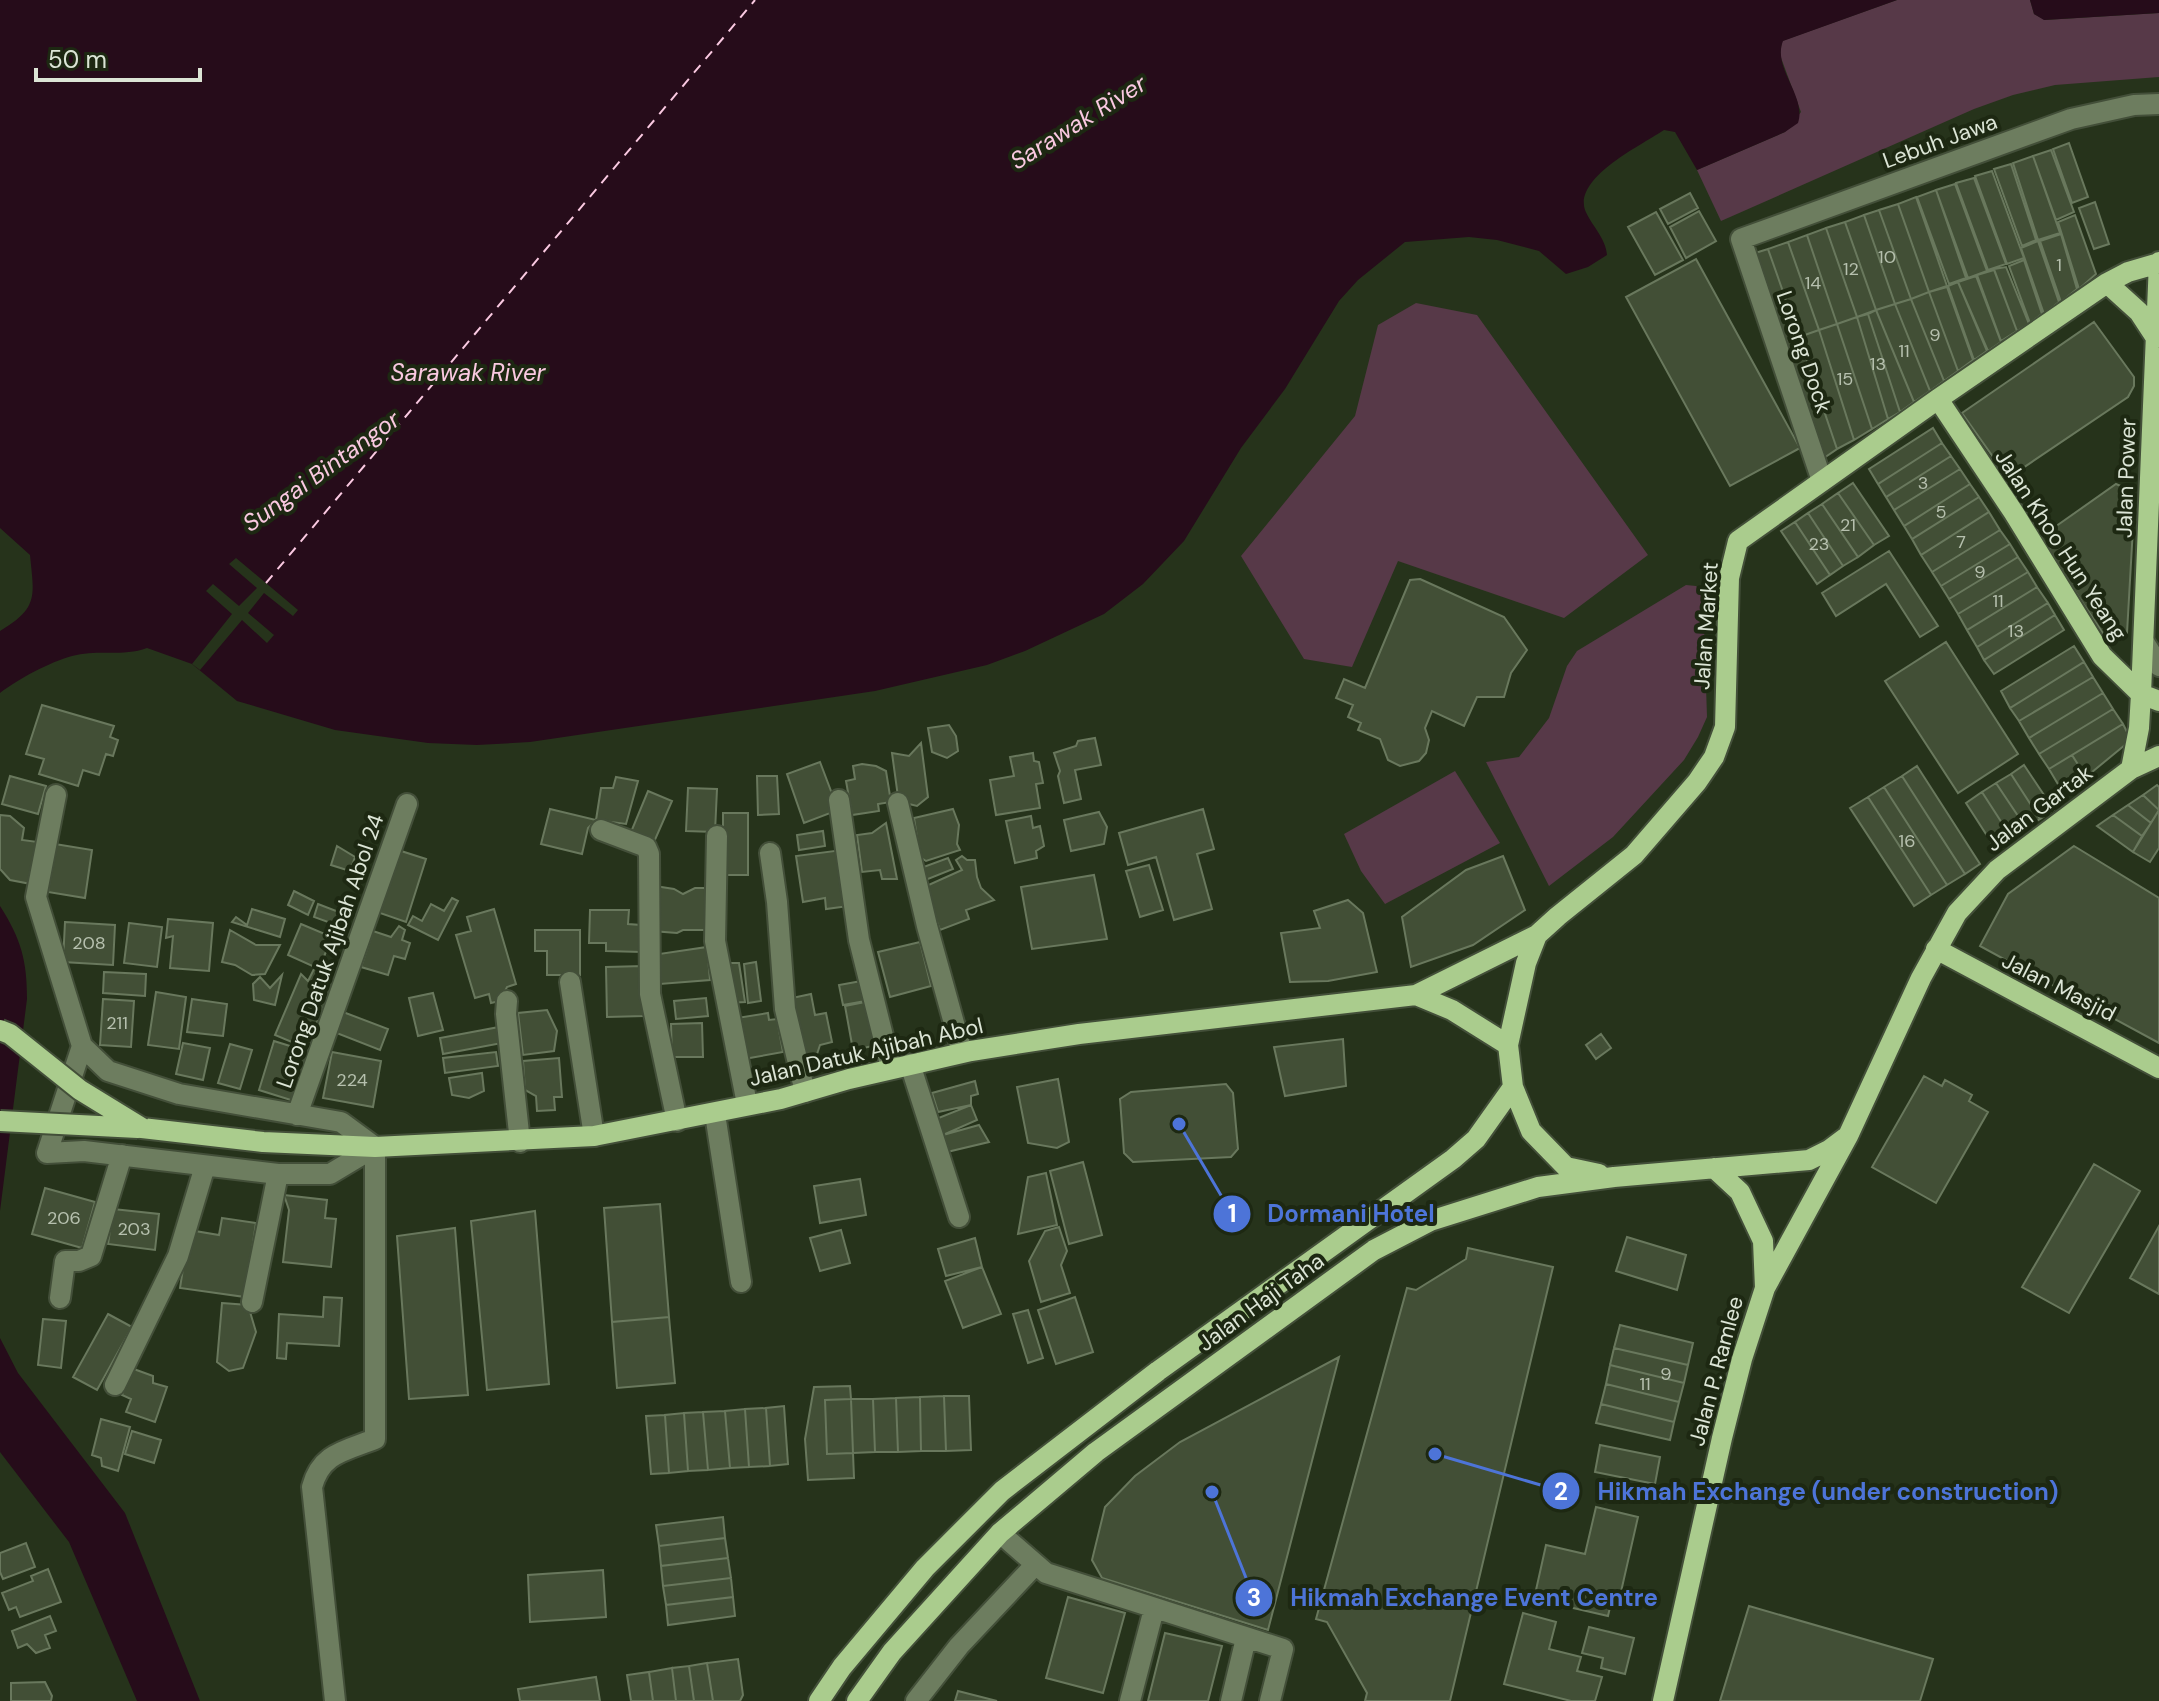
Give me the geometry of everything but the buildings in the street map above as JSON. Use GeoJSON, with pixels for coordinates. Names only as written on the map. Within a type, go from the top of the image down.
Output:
{"type":"FeatureCollection","features":[{"type":"Feature","properties":{"kind":"main road","name":"Jalan Market"},"geometry":{"type":"LineString","coordinates":[[1508,1045],[1526,963],[1537,935],[1634,855],[1697,782],[1714,757],[1725,727],[1729,578],[1738,541],[2107,283],[2159,262]]}},
{"type":"Feature","properties":{"kind":"main road","name":"Jalan Power"},"geometry":{"type":"LineString","coordinates":[[2150,698],[2144,642],[2159,262]]}},
{"type":"Feature","properties":{"kind":"main road"},"geometry":{"type":"LineString","coordinates":[[2107,283],[2125,296],[2156,338]]}},
{"type":"Feature","properties":{"kind":"main road","name":"Jalan Khoo Hun Yeang"},"geometry":{"type":"LineString","coordinates":[[1938,399],[2014,513],[2102,656],[2150,698]]}},
{"type":"Feature","properties":{"kind":"main road"},"geometry":{"type":"LineString","coordinates":[[2102,656],[2117,660],[2130,657],[2144,642]]}},
{"type":"Feature","properties":{"kind":"main road"},"geometry":{"type":"LineString","coordinates":[[2131,769],[2139,728],[2150,698]]}},
{"type":"Feature","properties":{"kind":"main road"},"geometry":{"type":"LineString","coordinates":[[2131,769],[2159,756]]}},
{"type":"Feature","properties":{"kind":"main road","name":"Jalan Gartak"},"geometry":{"type":"LineString","coordinates":[[1936,949],[1957,913],[1997,870],[2131,769]]}},
{"type":"Feature","properties":{"kind":"main road","name":"Jalan Datuk Ajibah Abol"},"geometry":{"type":"LineString","coordinates":[[0,1121],[142,1128],[263,1142],[375,1147],[594,1136],[715,1114],[962,1052],[1079,1034],[1416,995],[1537,935]]}},
{"type":"Feature","properties":{"kind":"main road","name":"Jalan Masjid"},"geometry":{"type":"LineString","coordinates":[[1936,949],[2159,1068]]}},
{"type":"Feature","properties":{"kind":"main road","name":"Jalan P. Ramlee"},"geometry":{"type":"LineString","coordinates":[[1663,1701],[1722,1438],[1742,1359],[1765,1288],[1848,1136],[1936,949]]}},
{"type":"Feature","properties":{"kind":"main road","name":"Jalan Datuk Ajibah Abol"},"geometry":{"type":"LineString","coordinates":[[1416,995],[1452,1010],[1508,1045]]}},
{"type":"Feature","properties":{"kind":"main road"},"geometry":{"type":"LineString","coordinates":[[0,1030],[10,1034],[80,1090],[142,1128]]}},
{"type":"Feature","properties":{"kind":"main road"},"geometry":{"type":"LineString","coordinates":[[1508,1045],[1513,1087],[1531,1131],[1566,1167],[1614,1177]]}},
{"type":"Feature","properties":{"kind":"main road","name":"Jalan Haji Taha"},"geometry":{"type":"LineString","coordinates":[[819,1701],[842,1667],[925,1568],[1002,1491],[1158,1371],[1453,1159],[1476,1139],[1513,1087]]}},
{"type":"Feature","properties":{"kind":"main road","name":"Jalan Haji Taha"},"geometry":{"type":"LineString","coordinates":[[857,1701],[892,1652],[1000,1533],[1096,1452],[1374,1250],[1430,1221],[1538,1187],[1614,1177],[1809,1160],[1848,1136]]}},
{"type":"Feature","properties":{"kind":"main road","name":"Jalan P. Ramlee"},"geometry":{"type":"LineString","coordinates":[[1714,1168],[1740,1192],[1763,1241],[1765,1288]]}},
{"type":"Feature","properties":{"kind":"street","name":"Lebuh Jawa"},"geometry":{"type":"LineString","coordinates":[[1741,239],[2071,119],[2134,105],[2159,104]]}},
{"type":"Feature","properties":{"kind":"street","name":"Lorong Dock"},"geometry":{"type":"LineString","coordinates":[[1741,239],[1822,481]]}},
{"type":"Feature","properties":{"kind":"street"},"geometry":{"type":"LineString","coordinates":[[2144,642],[2159,666]]}},
{"type":"Feature","properties":{"kind":"street"},"geometry":{"type":"LineString","coordinates":[[56,795],[36,897],[82,1046],[108,1071],[179,1094],[341,1122],[375,1147]]}},
{"type":"Feature","properties":{"kind":"street"},"geometry":{"type":"LineString","coordinates":[[839,800],[859,940],[900,1066],[959,1217]]}},
{"type":"Feature","properties":{"kind":"street"},"geometry":{"type":"LineString","coordinates":[[898,803],[927,926],[962,1052]]}},
{"type":"Feature","properties":{"kind":"street","name":"Lorong Datuk Ajibah Abol 24"},"geometry":{"type":"LineString","coordinates":[[297,1115],[407,804]]}},
{"type":"Feature","properties":{"kind":"street"},"geometry":{"type":"LineString","coordinates":[[601,830],[646,847],[649,854],[650,994],[677,1121]]}},
{"type":"Feature","properties":{"kind":"street"},"geometry":{"type":"LineString","coordinates":[[717,836],[715,941],[747,1104]]}},
{"type":"Feature","properties":{"kind":"street"},"geometry":{"type":"LineString","coordinates":[[770,853],[785,1009],[805,1092]]}},
{"type":"Feature","properties":{"kind":"street"},"geometry":{"type":"LineString","coordinates":[[570,982],[594,1136]]}},
{"type":"Feature","properties":{"kind":"street"},"geometry":{"type":"LineString","coordinates":[[507,1001],[520,1142]]}},
{"type":"Feature","properties":{"kind":"street"},"geometry":{"type":"LineString","coordinates":[[82,1046],[47,1153],[84,1151],[278,1174],[330,1174],[375,1147]]}},
{"type":"Feature","properties":{"kind":"street"},"geometry":{"type":"LineString","coordinates":[[715,1114],[741,1282]]}},
{"type":"Feature","properties":{"kind":"street"},"geometry":{"type":"LineString","coordinates":[[335,1701],[312,1487],[316,1472],[329,1457],[375,1439],[375,1147]]}},
{"type":"Feature","properties":{"kind":"street"},"geometry":{"type":"LineString","coordinates":[[60,1298],[65,1261],[79,1261],[91,1256],[122,1155]]}},
{"type":"Feature","properties":{"kind":"street"},"geometry":{"type":"LineString","coordinates":[[115,1385],[178,1256],[205,1166]]}},
{"type":"Feature","properties":{"kind":"street"},"geometry":{"type":"LineString","coordinates":[[252,1302],[278,1174]]}},
{"type":"Feature","properties":{"kind":"street"},"geometry":{"type":"LineString","coordinates":[[1000,1533],[1046,1573],[1283,1649],[1270,1701]]}},
{"type":"Feature","properties":{"kind":"street"},"geometry":{"type":"LineString","coordinates":[[916,1701],[959,1646],[1035,1565]]}},
{"type":"Feature","properties":{"kind":"street"},"geometry":{"type":"LineString","coordinates":[[1130,1701],[1154,1609]]}},
{"type":"Feature","properties":{"kind":"street"},"geometry":{"type":"LineString","coordinates":[[1231,1701],[1246,1638]]}},
{"type":"Feature","properties":{"kind":"shaded area"},"geometry":{"type":"Polygon","coordinates":[[[1897,0],[2030,0],[2034,14],[2045,20],[2159,13],[2159,77],[2055,85],[2013,95],[1974,109],[1721,221],[1697,170],[1785,132],[1801,112],[1780,55],[1782,41],[1897,0]]]}},
{"type":"Feature","properties":{"kind":"shaded area"},"geometry":{"type":"Polygon","coordinates":[[[1416,303],[1477,315],[1648,555],[1564,618],[1398,561],[1352,667],[1304,659],[1241,556],[1355,416],[1378,325],[1416,303]]]}},
{"type":"Feature","properties":{"kind":"shaded area"},"geometry":{"type":"Polygon","coordinates":[[[1686,585],[1696,586],[1703,593],[1707,717],[1698,737],[1684,760],[1613,837],[1549,886],[1486,762],[1519,757],[1549,718],[1567,666],[1577,651],[1686,585]]]}},
{"type":"Feature","properties":{"kind":"shaded area"},"geometry":{"type":"Polygon","coordinates":[[[1455,771],[1500,843],[1385,904],[1361,871],[1344,834],[1455,771]]]}},
{"type":"Feature","properties":{"kind":"water","name":"Sarawak River"},"geometry":{"type":"Polygon","coordinates":[[[0,0],[1897,0],[1783,41],[1782,61],[1799,113],[1798,123],[1785,132],[1697,170],[1675,132],[1664,130],[1599,174],[1584,198],[1585,210],[1604,243],[1607,255],[1588,267],[1566,274],[1539,251],[1497,240],[1469,237],[1405,242],[1358,280],[1339,301],[1285,389],[1241,448],[1184,541],[1143,584],[1104,614],[987,665],[875,691],[530,742],[477,745],[428,743],[335,730],[237,701],[192,664],[147,648],[72,656],[34,672],[0,693],[0,631],[28,608],[33,591],[30,555],[0,528],[0,0]]]}},
{"type":"Feature","properties":{"kind":"water"},"geometry":{"type":"Polygon","coordinates":[[[2030,0],[2159,0],[2159,13],[2044,20],[2034,14],[2030,0]]]}},
{"type":"Feature","properties":{"kind":"water"},"geometry":{"type":"Polygon","coordinates":[[[0,906],[21,950],[27,999],[0,1211],[0,906]]]}},
{"type":"Feature","properties":{"kind":"water"},"geometry":{"type":"Polygon","coordinates":[[[0,1338],[18,1373],[125,1513],[200,1701],[137,1701],[69,1542],[0,1452],[0,1338]]]}},
{"type":"Feature","properties":{"kind":"pier"},"geometry":{"type":"Polygon","coordinates":[[[236,558],[298,610],[293,616],[264,593],[248,613],[274,635],[267,643],[242,620],[200,670],[192,664],[232,614],[206,591],[213,584],[239,606],[257,588],[229,564],[236,558]]]}},
{"type":"Feature","properties":{"kind":"ferry route"},"geometry":{"type":"LineString","coordinates":[[266,583],[755,0]]}},
{"type":"Feature","properties":{"kind":"place","name":"Dormani Hotel"},"geometry":{"type":"Point","coordinates":[1179,1124]}},
{"type":"Feature","properties":{"kind":"place","name":"Hikmah Exchange (under construction)"},"geometry":{"type":"Point","coordinates":[1435,1454]}},
{"type":"Feature","properties":{"kind":"place","name":"Hikmah Exchange Event Centre"},"geometry":{"type":"Point","coordinates":[1212,1492]}},
{"type":"Feature","properties":{"kind":"water label","name":"Sungai Bintangor"},"geometry":{"type":"Point","coordinates":[321,471]}}]}
